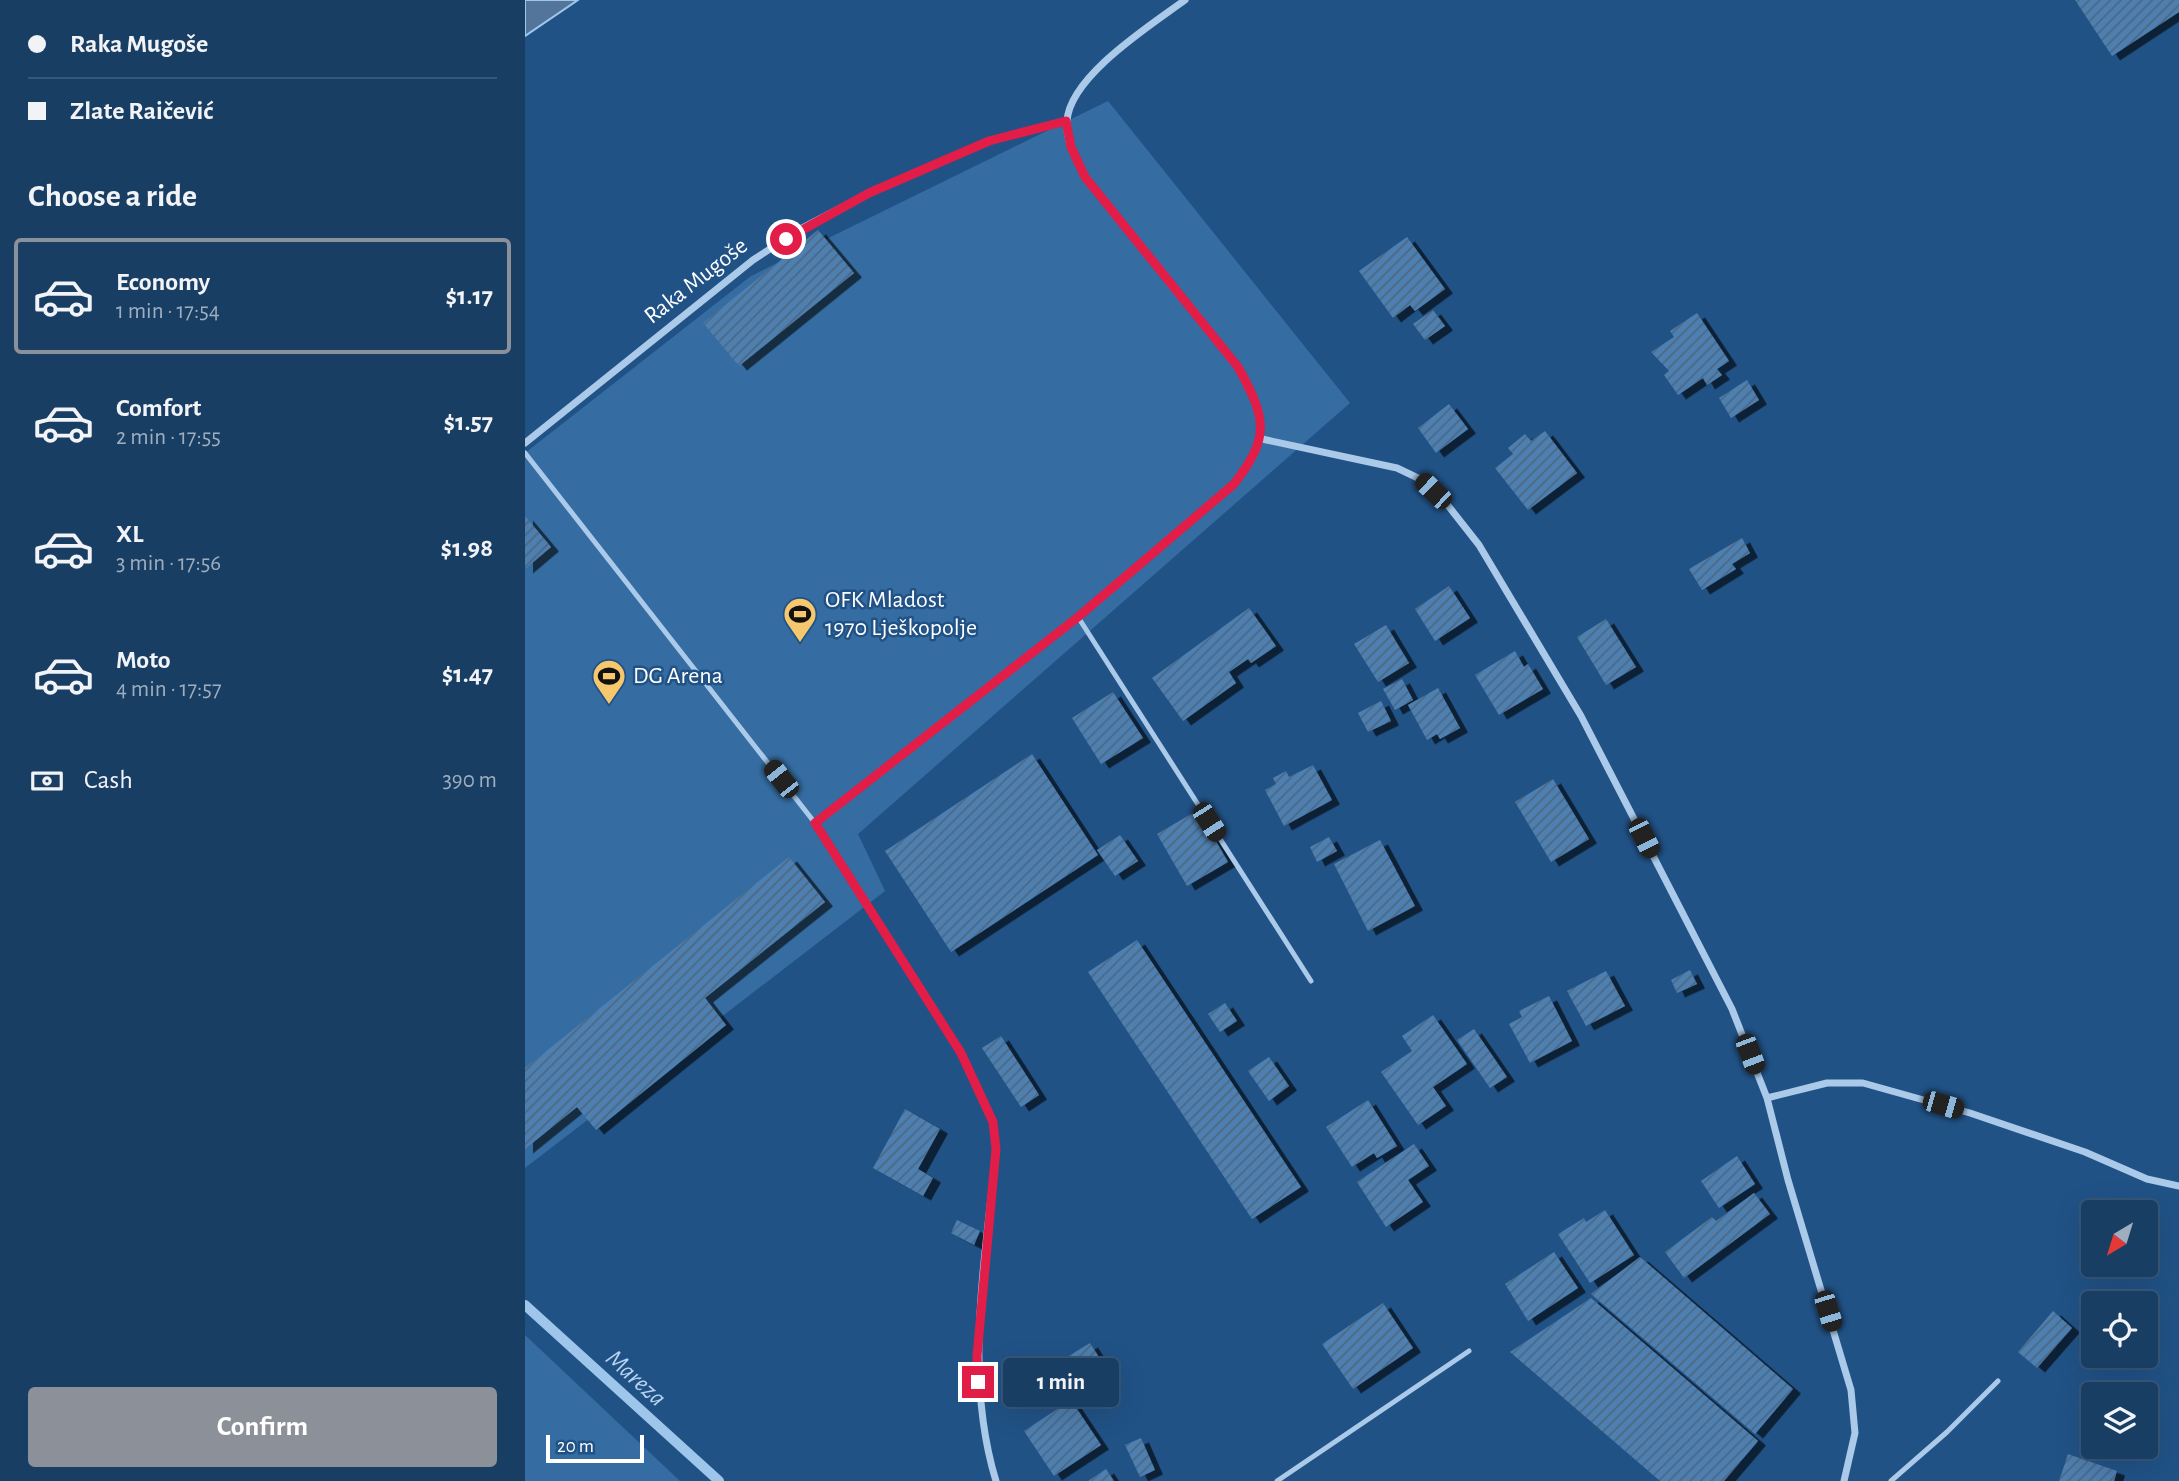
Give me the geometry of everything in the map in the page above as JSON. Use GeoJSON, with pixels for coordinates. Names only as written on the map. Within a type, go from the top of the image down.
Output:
{"type":"FeatureCollection","features":[{"type":"Feature","properties":{"kind":"street"},"geometry":{"type":"LineString","coordinates":[[996,1481],[979,1408],[977,1356],[996,1149],[993,1122],[961,1053],[815,823],[1078,617],[1234,484],[1251,463],[1262,439],[1257,401],[1238,367],[1085,177],[1071,147],[1066,121],[1073,97],[1114,52],[1185,0]]}},
{"type":"Feature","properties":{"kind":"street","name":"Raka Mugoše"},"geometry":{"type":"LineString","coordinates":[[525,443],[753,260],[802,228],[869,193],[989,141],[1066,121]]}},
{"type":"Feature","properties":{"kind":"street"},"geometry":{"type":"LineString","coordinates":[[1262,439],[1397,468],[1420,479],[1445,503],[1479,545],[1587,729],[1732,1009],[1767,1098],[1788,1180],[1851,1390],[1855,1433],[1844,1481]]}},
{"type":"Feature","properties":{"kind":"street"},"geometry":{"type":"LineString","coordinates":[[1767,1098],[1827,1083],[1863,1083],[1970,1113],[2085,1152],[2147,1179],[2179,1186]]}},
{"type":"Feature","properties":{"kind":"lane"},"geometry":{"type":"LineString","coordinates":[[525,453],[815,823]]}},
{"type":"Feature","properties":{"kind":"lane"},"geometry":{"type":"LineString","coordinates":[[1078,617],[1311,981]]}},
{"type":"Feature","properties":{"kind":"lane"},"geometry":{"type":"LineString","coordinates":[[1277,1481],[1469,1352]]}},
{"type":"Feature","properties":{"kind":"lane"},"geometry":{"type":"LineString","coordinates":[[1891,1481],[1931,1447],[1998,1381]]}},
{"type":"Feature","properties":{"kind":"shaded area"},"geometry":{"type":"Polygon","coordinates":[[[525,0],[578,0],[525,36],[525,0]]]}},
{"type":"Feature","properties":{"kind":"shaded area","name":"OFK Mladost 1970 Lješkopolje"},"geometry":{"type":"Polygon","coordinates":[[[1108,101],[1350,403],[858,834],[885,891],[525,1168],[525,453],[751,276],[1108,101]]]}},
{"type":"Feature","properties":{"kind":"shaded area"},"geometry":{"type":"Polygon","coordinates":[[[525,1335],[680,1481],[525,1481],[525,1335]]]}},
{"type":"Feature","properties":{"kind":"building"},"geometry":{"type":"Polygon","coordinates":[[[2075,0],[2179,0],[2179,12],[2112,56],[2075,0]]]}},
{"type":"Feature","properties":{"kind":"building"},"geometry":{"type":"Polygon","coordinates":[[[818,230],[854,273],[739,366],[703,323],[818,230]]]}},
{"type":"Feature","properties":{"kind":"building"},"geometry":{"type":"Polygon","coordinates":[[[1407,237],[1445,289],[1415,311],[1410,305],[1393,318],[1359,271],[1407,237]]]}},
{"type":"Feature","properties":{"kind":"building"},"geometry":{"type":"Polygon","coordinates":[[[1433,310],[1445,326],[1425,340],[1413,324],[1433,310]]]}},
{"type":"Feature","properties":{"kind":"building"},"geometry":{"type":"Polygon","coordinates":[[[1697,313],[1729,361],[1717,369],[1722,375],[1707,385],[1703,378],[1678,395],[1664,375],[1669,371],[1651,352],[1674,337],[1670,331],[1697,313]]]}},
{"type":"Feature","properties":{"kind":"building"},"geometry":{"type":"Polygon","coordinates":[[[1747,380],[1759,400],[1731,418],[1719,398],[1747,380]]]}},
{"type":"Feature","properties":{"kind":"building"},"geometry":{"type":"Polygon","coordinates":[[[1449,404],[1468,429],[1436,453],[1418,428],[1449,404]]]}},
{"type":"Feature","properties":{"kind":"building"},"geometry":{"type":"Polygon","coordinates":[[[1545,431],[1577,473],[1528,510],[1495,468],[1513,454],[1508,448],[1525,434],[1531,441],[1545,431]]]}},
{"type":"Feature","properties":{"kind":"building"},"geometry":{"type":"Polygon","coordinates":[[[525,516],[551,547],[525,569],[525,516]]]}},
{"type":"Feature","properties":{"kind":"building"},"geometry":{"type":"Polygon","coordinates":[[[1742,538],[1750,553],[1732,564],[1736,569],[1702,590],[1689,569],[1742,538]]]}},
{"type":"Feature","properties":{"kind":"building"},"geometry":{"type":"Polygon","coordinates":[[[1449,586],[1470,618],[1435,641],[1415,609],[1449,586]]]}},
{"type":"Feature","properties":{"kind":"building"},"geometry":{"type":"Polygon","coordinates":[[[1249,608],[1276,646],[1251,663],[1248,659],[1229,672],[1236,683],[1183,721],[1152,678],[1249,608]]]}},
{"type":"Feature","properties":{"kind":"building"},"geometry":{"type":"Polygon","coordinates":[[[1606,619],[1636,667],[1606,685],[1577,637],[1606,619]]]}},
{"type":"Feature","properties":{"kind":"building"},"geometry":{"type":"Polygon","coordinates":[[[1386,625],[1409,663],[1378,682],[1354,644],[1386,625]]]}},
{"type":"Feature","properties":{"kind":"building"},"geometry":{"type":"Polygon","coordinates":[[[1515,651],[1524,667],[1528,664],[1543,689],[1499,715],[1475,675],[1515,651]]]}},
{"type":"Feature","properties":{"kind":"building"},"geometry":{"type":"Polygon","coordinates":[[[1402,679],[1413,700],[1395,710],[1383,689],[1402,679]]]}},
{"type":"Feature","properties":{"kind":"building"},"geometry":{"type":"Polygon","coordinates":[[[1438,688],[1460,728],[1440,739],[1437,734],[1427,740],[1408,705],[1438,688]]]}},
{"type":"Feature","properties":{"kind":"building"},"geometry":{"type":"Polygon","coordinates":[[[1113,692],[1143,738],[1101,764],[1072,718],[1113,692]]]}},
{"type":"Feature","properties":{"kind":"building"},"geometry":{"type":"Polygon","coordinates":[[[1381,701],[1391,721],[1368,732],[1358,713],[1381,701]]]}},
{"type":"Feature","properties":{"kind":"building"},"geometry":{"type":"Polygon","coordinates":[[[1032,754],[1098,855],[951,952],[885,851],[1032,754]]]}},
{"type":"Feature","properties":{"kind":"building"},"geometry":{"type":"Polygon","coordinates":[[[1313,765],[1332,800],[1284,826],[1265,790],[1276,784],[1273,778],[1286,771],[1289,777],[1313,765]]]}},
{"type":"Feature","properties":{"kind":"building"},"geometry":{"type":"Polygon","coordinates":[[[1553,779],[1589,839],[1551,862],[1515,802],[1553,779]]]}},
{"type":"Feature","properties":{"kind":"building"},"geometry":{"type":"Polygon","coordinates":[[[1198,810],[1228,862],[1187,886],[1157,834],[1198,810]]]}},
{"type":"Feature","properties":{"kind":"building"},"geometry":{"type":"Polygon","coordinates":[[[1120,835],[1138,861],[1115,876],[1097,850],[1120,835]]]}},
{"type":"Feature","properties":{"kind":"building"},"geometry":{"type":"Polygon","coordinates":[[[1329,837],[1337,851],[1317,862],[1310,847],[1329,837]]]}},
{"type":"Feature","properties":{"kind":"building"},"geometry":{"type":"Polygon","coordinates":[[[1380,840],[1415,906],[1368,931],[1334,864],[1380,840]]]}},
{"type":"Feature","properties":{"kind":"building"},"geometry":{"type":"Polygon","coordinates":[[[789,857],[825,902],[705,998],[726,1025],[596,1130],[577,1107],[525,1149],[525,1068],[789,857]]]}},
{"type":"Feature","properties":{"kind":"building"},"geometry":{"type":"Polygon","coordinates":[[[1137,940],[1301,1187],[1252,1219],[1088,972],[1137,940]]]}},
{"type":"Feature","properties":{"kind":"building"},"geometry":{"type":"Polygon","coordinates":[[[1690,970],[1697,984],[1677,993],[1671,980],[1690,970]]]}},
{"type":"Feature","properties":{"kind":"building"},"geometry":{"type":"Polygon","coordinates":[[[1606,971],[1625,1006],[1586,1026],[1567,991],[1606,971]]]}},
{"type":"Feature","properties":{"kind":"building"},"geometry":{"type":"Polygon","coordinates":[[[1549,996],[1572,1041],[1530,1063],[1509,1024],[1522,1017],[1519,1011],[1549,996]]]}},
{"type":"Feature","properties":{"kind":"building"},"geometry":{"type":"Polygon","coordinates":[[[1225,1003],[1237,1021],[1220,1032],[1208,1014],[1225,1003]]]}},
{"type":"Feature","properties":{"kind":"building"},"geometry":{"type":"Polygon","coordinates":[[[1433,1015],[1467,1064],[1433,1087],[1446,1106],[1418,1125],[1381,1072],[1412,1051],[1402,1036],[1433,1015]]]}},
{"type":"Feature","properties":{"kind":"building"},"geometry":{"type":"Polygon","coordinates":[[[1474,1029],[1507,1077],[1490,1088],[1457,1040],[1474,1029]]]}},
{"type":"Feature","properties":{"kind":"building"},"geometry":{"type":"Polygon","coordinates":[[[1001,1036],[1039,1095],[1021,1107],[982,1048],[1001,1036]]]}},
{"type":"Feature","properties":{"kind":"building"},"geometry":{"type":"Polygon","coordinates":[[[1269,1057],[1289,1086],[1269,1101],[1248,1071],[1269,1057]]]}},
{"type":"Feature","properties":{"kind":"building"},"geometry":{"type":"Polygon","coordinates":[[[1368,1100],[1397,1146],[1377,1158],[1374,1153],[1352,1167],[1326,1127],[1368,1100]]]}},
{"type":"Feature","properties":{"kind":"building"},"geometry":{"type":"Polygon","coordinates":[[[905,1109],[940,1129],[918,1169],[933,1178],[923,1196],[873,1168],[905,1109]]]}},
{"type":"Feature","properties":{"kind":"building"},"geometry":{"type":"Polygon","coordinates":[[[1414,1144],[1429,1166],[1408,1180],[1423,1202],[1386,1227],[1357,1182],[1414,1144]]]}},
{"type":"Feature","properties":{"kind":"building"},"geometry":{"type":"Polygon","coordinates":[[[1737,1156],[1755,1184],[1719,1208],[1701,1181],[1737,1156]]]}},
{"type":"Feature","properties":{"kind":"building"},"geometry":{"type":"Polygon","coordinates":[[[1754,1193],[1770,1214],[1684,1278],[1665,1252],[1712,1217],[1716,1221],[1754,1193]]]}},
{"type":"Feature","properties":{"kind":"building"},"geometry":{"type":"Polygon","coordinates":[[[1605,1210],[1634,1255],[1590,1283],[1558,1234],[1584,1218],[1586,1222],[1605,1210]]]}},
{"type":"Feature","properties":{"kind":"building"},"geometry":{"type":"Polygon","coordinates":[[[957,1220],[980,1231],[974,1245],[951,1233],[957,1220]]]}},
{"type":"Feature","properties":{"kind":"building"},"geometry":{"type":"Polygon","coordinates":[[[1554,1252],[1578,1288],[1528,1321],[1505,1284],[1554,1252]]]}},
{"type":"Feature","properties":{"kind":"building"},"geometry":{"type":"Polygon","coordinates":[[[1640,1257],[1793,1389],[1755,1434],[1591,1294],[1640,1257]]]}},
{"type":"Feature","properties":{"kind":"building"},"geometry":{"type":"Polygon","coordinates":[[[1591,1298],[1758,1441],[1724,1481],[1660,1481],[1510,1352],[1591,1298]]]}},
{"type":"Feature","properties":{"kind":"building"},"geometry":{"type":"Polygon","coordinates":[[[1383,1303],[1413,1348],[1353,1389],[1322,1344],[1383,1303]]]}},
{"type":"Feature","properties":{"kind":"building"},"geometry":{"type":"Polygon","coordinates":[[[2053,1311],[2072,1328],[2037,1368],[2018,1352],[2053,1311]]]}},
{"type":"Feature","properties":{"kind":"building"},"geometry":{"type":"Polygon","coordinates":[[[1090,1343],[1102,1362],[1074,1379],[1062,1360],[1090,1343]]]}},
{"type":"Feature","properties":{"kind":"building"},"geometry":{"type":"Polygon","coordinates":[[[1071,1400],[1101,1445],[1054,1476],[1024,1431],[1071,1400]]]}},
{"type":"Feature","properties":{"kind":"building"},"geometry":{"type":"Polygon","coordinates":[[[1141,1438],[1155,1470],[1140,1477],[1125,1445],[1141,1438]]]}},
{"type":"Feature","properties":{"kind":"building"},"geometry":{"type":"Polygon","coordinates":[[[2068,1454],[2117,1471],[2114,1481],[2059,1481],[2068,1454]]]}},
{"type":"Feature","properties":{"kind":"building"},"geometry":{"type":"Polygon","coordinates":[[[1106,1469],[1114,1481],[1088,1481],[1106,1469]]]}},
{"type":"Feature","properties":{"kind":"waterway","name":"Mareza"},"geometry":{"type":"LineString","coordinates":[[525,1305],[719,1481]]}},
{"type":"Feature","properties":{"kind":"place","name":"OFK Mladost 1970 Lješkopolje"},"geometry":{"type":"Point","coordinates":[800,644]}},
{"type":"Feature","properties":{"kind":"place","name":"DG Arena"},"geometry":{"type":"Point","coordinates":[609,706]}},
{"type":"Feature","properties":{"kind":"route"},"geometry":{"type":"LineString","coordinates":[[786,239],[869,193],[989,141],[1066,121],[1071,147],[1085,177],[1238,367],[1257,401],[1262,439],[1251,463],[1234,484],[1078,617],[815,823],[961,1053],[993,1122],[996,1149],[977,1356],[978,1382]]}}]}
